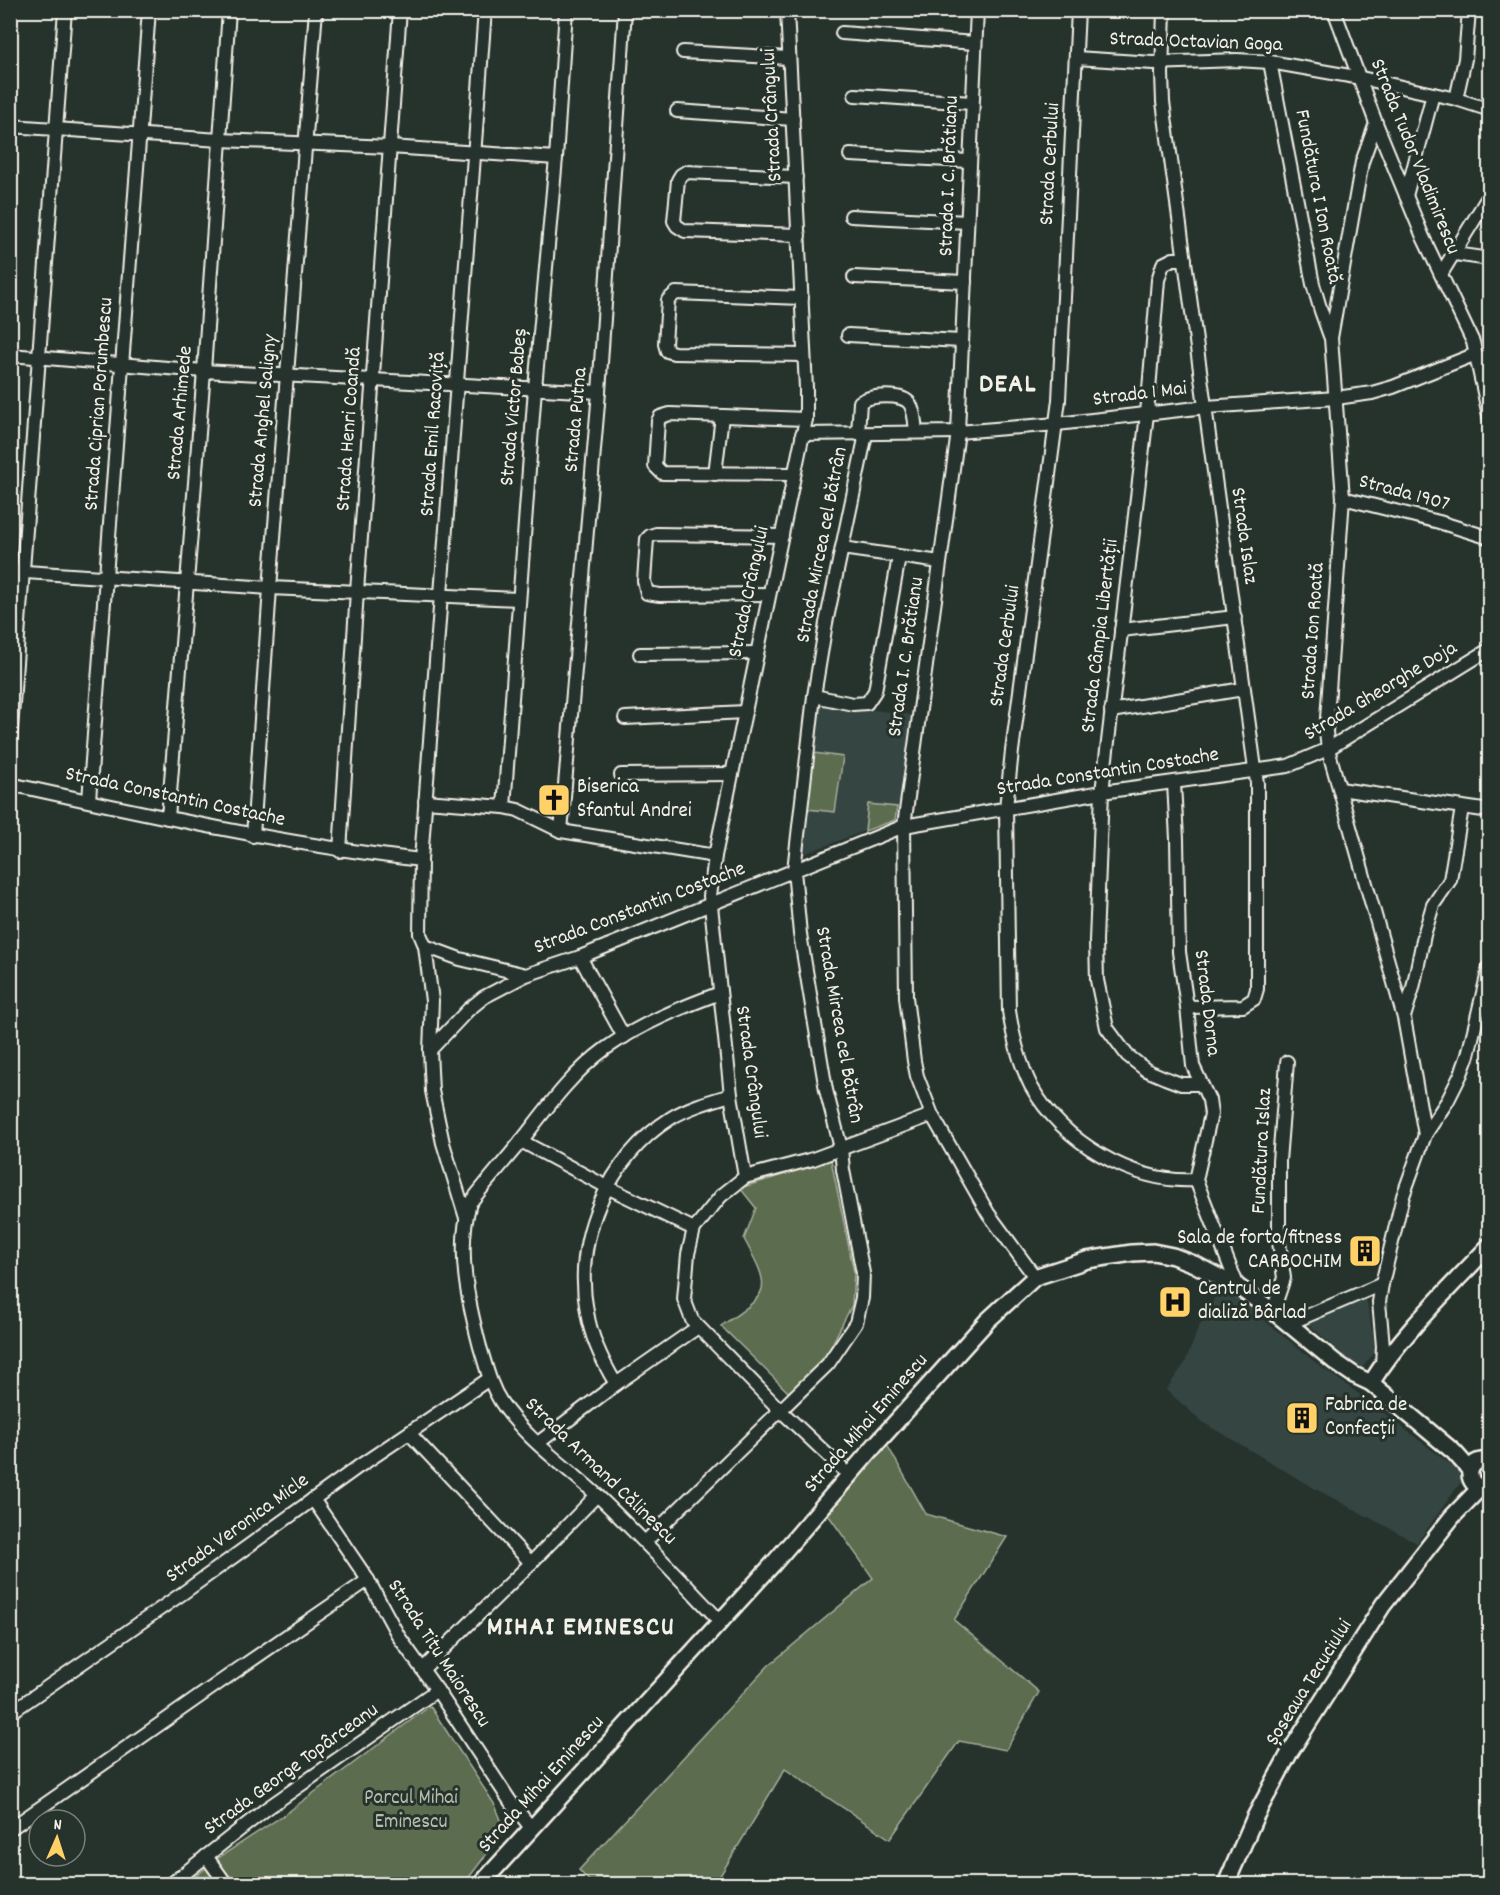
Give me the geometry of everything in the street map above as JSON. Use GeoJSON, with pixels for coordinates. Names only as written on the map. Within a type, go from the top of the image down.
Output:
{"type":"FeatureCollection","features":[{"type":"Feature","properties":{"kind":"main road"},"geometry":{"type":"LineString","coordinates":[[1371,1383],[1382,1365],[1408,1333],[1490,1245]]}},
{"type":"Feature","properties":{"kind":"main road","name":"Strada Mihai Eminescu"},"geometry":{"type":"LineString","coordinates":[[481,1884],[773,1564],[987,1321],[1035,1277],[1087,1260],[1111,1255],[1153,1252],[1194,1264],[1238,1287],[1272,1311],[1335,1362],[1371,1383],[1454,1452],[1481,1471]]}},
{"type":"Feature","properties":{"kind":"main road","name":"Șoseaua Tecuciului"},"geometry":{"type":"LineString","coordinates":[[1226,1884],[1255,1817],[1290,1752],[1383,1605],[1452,1517],[1481,1471]]}},
{"type":"Feature","properties":{"kind":"street"},"geometry":{"type":"LineString","coordinates":[[10,743],[41,357],[65,10]]}},
{"type":"Feature","properties":{"kind":"street","name":"Strada Ciprian Porumbescu"},"geometry":{"type":"LineString","coordinates":[[89,800],[149,10]]}},
{"type":"Feature","properties":{"kind":"street","name":"Strada Arhimede"},"geometry":{"type":"LineString","coordinates":[[168,818],[204,371],[229,10]]}},
{"type":"Feature","properties":{"kind":"street","name":"Strada Anghel Saligny"},"geometry":{"type":"LineString","coordinates":[[253,836],[270,588],[316,10]]}},
{"type":"Feature","properties":{"kind":"street","name":"Strada Henri Coandă"},"geometry":{"type":"LineString","coordinates":[[340,851],[400,10]]}},
{"type":"Feature","properties":{"kind":"street","name":"Strada Emil Racoviță"},"geometry":{"type":"LineString","coordinates":[[421,861],[485,10]]}},
{"type":"Feature","properties":{"kind":"street","name":"Strada Victor Babeș"},"geometry":{"type":"LineString","coordinates":[[504,807],[566,10]]}},
{"type":"Feature","properties":{"kind":"street","name":"Strada Putna"},"geometry":{"type":"LineString","coordinates":[[561,831],[599,392],[626,10]]}},
{"type":"Feature","properties":{"kind":"street","name":"Strada Crângului"},"geometry":{"type":"LineString","coordinates":[[745,1177],[731,1095],[711,903],[711,880],[768,594],[806,419],[787,10]]}},
{"type":"Feature","properties":{"kind":"street","name":"Strada I. C. Brătianu"},"geometry":{"type":"LineString","coordinates":[[977,10],[958,432],[904,826],[906,997],[917,1076],[932,1115],[988,1213],[1035,1277]]}},
{"type":"Feature","properties":{"kind":"street","name":"Strada Cerbului"},"geometry":{"type":"LineString","coordinates":[[1078,10],[1057,424],[1022,671],[1006,808],[1009,1011],[1014,1044],[1032,1086],[1043,1104],[1061,1123],[1096,1152],[1134,1170],[1156,1178],[1176,1181],[1196,1180]]}},
{"type":"Feature","properties":{"kind":"street","name":"Strada Islaz"},"geometry":{"type":"LineString","coordinates":[[1164,10],[1163,102],[1257,783],[1257,989],[1254,999],[1244,1006],[1187,1007]]}},
{"type":"Feature","properties":{"kind":"street","name":"Strada Tudor Vladimirescu"},"geometry":{"type":"LineString","coordinates":[[1334,10],[1376,123],[1423,237],[1467,326],[1476,354],[1490,420]]}},
{"type":"Feature","properties":{"kind":"street"},"geometry":{"type":"LineString","coordinates":[[1456,99],[1465,59],[1469,10]]}},
{"type":"Feature","properties":{"kind":"street"},"geometry":{"type":"LineString","coordinates":[[842,33],[975,43]]}},
{"type":"Feature","properties":{"kind":"street"},"geometry":{"type":"LineString","coordinates":[[683,52],[788,58]]}},
{"type":"Feature","properties":{"kind":"street","name":"Strada Octavian Goga"},"geometry":{"type":"LineString","coordinates":[[1076,58],[1162,63],[1237,60],[1270,62],[1361,78],[1456,99],[1490,110]]}},
{"type":"Feature","properties":{"kind":"street","name":"Fundătura I Ion Roată"},"geometry":{"type":"LineString","coordinates":[[1270,62],[1313,284],[1320,311],[1331,338]]}},
{"type":"Feature","properties":{"kind":"street"},"geometry":{"type":"LineString","coordinates":[[1406,196],[1432,94]]}},
{"type":"Feature","properties":{"kind":"street"},"geometry":{"type":"LineString","coordinates":[[855,95],[972,103]]}},
{"type":"Feature","properties":{"kind":"street"},"geometry":{"type":"LineString","coordinates":[[677,111],[793,119]]}},
{"type":"Feature","properties":{"kind":"street","name":"Strada Ion Roată"},"geometry":{"type":"LineString","coordinates":[[1376,123],[1362,162],[1331,338],[1343,498],[1326,732],[1328,749],[1404,1018],[1425,1135]]}},
{"type":"Feature","properties":{"kind":"street"},"geometry":{"type":"LineString","coordinates":[[10,126],[555,158]]}},
{"type":"Feature","properties":{"kind":"street"},"geometry":{"type":"LineString","coordinates":[[850,155],[969,161]]}},
{"type":"Feature","properties":{"kind":"street"},"geometry":{"type":"LineString","coordinates":[[796,177],[686,172],[678,180],[675,221],[677,226],[685,231],[799,235]]}},
{"type":"Feature","properties":{"kind":"street"},"geometry":{"type":"LineString","coordinates":[[1442,274],[1490,195]]}},
{"type":"Feature","properties":{"kind":"street"},"geometry":{"type":"LineString","coordinates":[[850,216],[967,222]]}},
{"type":"Feature","properties":{"kind":"street"},"geometry":{"type":"LineString","coordinates":[[1455,254],[1490,259]]}},
{"type":"Feature","properties":{"kind":"street","name":"Strada Câmpia Libertății"},"geometry":{"type":"LineString","coordinates":[[1185,259],[1173,259],[1163,264],[1158,280],[1147,414],[1102,792],[1096,942],[1097,980],[1107,1028],[1127,1054],[1146,1070],[1181,1084],[1201,1084]]}},
{"type":"Feature","properties":{"kind":"street"},"geometry":{"type":"LineString","coordinates":[[854,277],[965,282]]}},
{"type":"Feature","properties":{"kind":"street"},"geometry":{"type":"LineString","coordinates":[[802,298],[676,293],[668,300],[665,344],[667,351],[674,353],[804,355]]}},
{"type":"Feature","properties":{"kind":"street"},"geometry":{"type":"LineString","coordinates":[[849,335],[961,341]]}},
{"type":"Feature","properties":{"kind":"street","name":"Strada 1 Mai"},"geometry":{"type":"LineString","coordinates":[[802,434],[958,432],[1057,424],[1206,407],[1336,398],[1372,393],[1393,387],[1476,354]]}},
{"type":"Feature","properties":{"kind":"street"},"geometry":{"type":"LineString","coordinates":[[10,355],[204,371],[599,392]]}},
{"type":"Feature","properties":{"kind":"street","name":"Strada Mircea cel Bătrân"},"geometry":{"type":"LineString","coordinates":[[646,1542],[828,1364],[856,1323],[862,1298],[863,1273],[843,1170],[842,1148],[826,1090],[800,934],[794,870],[814,696],[826,623],[843,548],[862,434],[860,402],[874,397],[902,398],[909,401],[916,432]]}},
{"type":"Feature","properties":{"kind":"street"},"geometry":{"type":"LineString","coordinates":[[794,474],[658,471],[655,462],[658,421],[665,414],[806,419]]}},
{"type":"Feature","properties":{"kind":"street"},"geometry":{"type":"LineString","coordinates":[[715,474],[722,416]]}},
{"type":"Feature","properties":{"kind":"street","name":"Strada 1907"},"geometry":{"type":"LineString","coordinates":[[1343,498],[1439,522],[1490,538]]}},
{"type":"Feature","properties":{"kind":"street"},"geometry":{"type":"LineString","coordinates":[[768,594],[660,595],[647,592],[644,581],[647,539],[656,534],[782,536]]}},
{"type":"Feature","properties":{"kind":"street"},"geometry":{"type":"LineString","coordinates":[[843,548],[940,562]]}},
{"type":"Feature","properties":{"kind":"street"},"geometry":{"type":"LineString","coordinates":[[814,696],[853,704],[867,703],[871,699],[875,691],[899,557]]}},
{"type":"Feature","properties":{"kind":"street"},"geometry":{"type":"LineString","coordinates":[[10,571],[270,588],[519,599]]}},
{"type":"Feature","properties":{"kind":"street"},"geometry":{"type":"LineString","coordinates":[[1122,630],[1235,617]]}},
{"type":"Feature","properties":{"kind":"street","name":"Strada Gheorghe Doja"},"geometry":{"type":"LineString","coordinates":[[1255,771],[1288,766],[1328,749],[1490,649]]}},
{"type":"Feature","properties":{"kind":"street"},"geometry":{"type":"LineString","coordinates":[[640,654],[756,653]]}},
{"type":"Feature","properties":{"kind":"street"},"geometry":{"type":"LineString","coordinates":[[1111,711],[1243,689]]}},
{"type":"Feature","properties":{"kind":"street"},"geometry":{"type":"LineString","coordinates":[[625,718],[745,712]]}},
{"type":"Feature","properties":{"kind":"street","name":"Strada Constantin Costache"},"geometry":{"type":"LineString","coordinates":[[425,945],[460,959],[526,975],[580,957],[904,826],[1102,792],[1255,771]]}},
{"type":"Feature","properties":{"kind":"street"},"geometry":{"type":"LineString","coordinates":[[621,775],[732,774]]}},
{"type":"Feature","properties":{"kind":"street","name":"Strada Dorna"},"geometry":{"type":"LineString","coordinates":[[1174,783],[1179,952],[1193,1066],[1209,1100],[1211,1114],[1196,1180]]}},
{"type":"Feature","properties":{"kind":"street","name":"Strada Constantin Costache"},"geometry":{"type":"LineString","coordinates":[[10,784],[253,836],[340,851],[421,861]]}},
{"type":"Feature","properties":{"kind":"street"},"geometry":{"type":"LineString","coordinates":[[1340,789],[1490,811]]}},
{"type":"Feature","properties":{"kind":"street"},"geometry":{"type":"LineString","coordinates":[[425,801],[504,807],[518,810],[561,831],[715,856]]}},
{"type":"Feature","properties":{"kind":"street"},"geometry":{"type":"LineString","coordinates":[[1404,1018],[1433,905],[1450,880],[1462,807]]}},
{"type":"Feature","properties":{"kind":"street"},"geometry":{"type":"LineString","coordinates":[[421,861],[420,934],[425,945],[432,1001],[430,1050],[432,1091],[443,1143],[466,1218]]}},
{"type":"Feature","properties":{"kind":"street"},"geometry":{"type":"LineString","coordinates":[[580,957],[624,1037]]}},
{"type":"Feature","properties":{"kind":"street"},"geometry":{"type":"LineString","coordinates":[[1382,1365],[1383,1346],[1379,1313],[1382,1284],[1403,1196],[1425,1135],[1438,1117],[1461,1074],[1468,1055],[1490,964]]}},
{"type":"Feature","properties":{"kind":"street"},"geometry":{"type":"LineString","coordinates":[[430,1050],[453,1023],[476,1003],[526,975]]}},
{"type":"Feature","properties":{"kind":"street","name":"Strada Armand Călinescu"},"geometry":{"type":"LineString","coordinates":[[720,993],[670,1012],[624,1037],[603,1050],[576,1076],[548,1106],[470,1203],[466,1218],[464,1262],[468,1299],[489,1378],[509,1412],[538,1443],[646,1542],[720,1621]]}},
{"type":"Feature","properties":{"kind":"street","name":"Fundătura Islaz"},"geometry":{"type":"LineString","coordinates":[[1272,1311],[1284,1278],[1279,1242],[1279,1161],[1287,1062]]}},
{"type":"Feature","properties":{"kind":"street"},"geometry":{"type":"LineString","coordinates":[[616,1384],[593,1338],[586,1311],[585,1264],[595,1215],[607,1187],[637,1147],[672,1118],[700,1105],[731,1095]]}},
{"type":"Feature","properties":{"kind":"street"},"geometry":{"type":"LineString","coordinates":[[850,1476],[698,1328],[687,1310],[684,1299],[688,1254],[694,1229],[721,1196],[745,1177],[813,1159],[932,1115]]}},
{"type":"Feature","properties":{"kind":"street"},"geometry":{"type":"LineString","coordinates":[[521,1142],[694,1229]]}},
{"type":"Feature","properties":{"kind":"street"},"geometry":{"type":"LineString","coordinates":[[1196,1180],[1238,1287]]}},
{"type":"Feature","properties":{"kind":"street"},"geometry":{"type":"LineString","coordinates":[[1288,1324],[1382,1284]]}},
{"type":"Feature","properties":{"kind":"street"},"geometry":{"type":"LineString","coordinates":[[538,1443],[616,1384],[698,1328]]}},
{"type":"Feature","properties":{"kind":"street","name":"Strada Veronica Micle"},"geometry":{"type":"LineString","coordinates":[[10,1713],[489,1378]]}},
{"type":"Feature","properties":{"kind":"street"},"geometry":{"type":"LineString","coordinates":[[409,1433],[531,1563]]}},
{"type":"Feature","properties":{"kind":"street"},"geometry":{"type":"LineString","coordinates":[[423,1669],[597,1495]]}},
{"type":"Feature","properties":{"kind":"street","name":"Strada Titu Maiorescu"},"geometry":{"type":"LineString","coordinates":[[313,1499],[368,1580],[388,1620],[438,1690],[510,1801],[532,1829]]}},
{"type":"Feature","properties":{"kind":"street"},"geometry":{"type":"LineString","coordinates":[[10,1829],[368,1580]]}},
{"type":"Feature","properties":{"kind":"street","name":"Strada George Topârceanu"},"geometry":{"type":"LineString","coordinates":[[171,1884],[266,1809],[438,1690]]}},
{"type":"Feature","properties":{"kind":"street"},"geometry":{"type":"LineString","coordinates":[[206,1856],[226,1884]]}},
{"type":"Feature","properties":{"kind":"shaded area"},"geometry":{"type":"Polygon","coordinates":[[[821,703],[913,715],[899,818],[801,855],[821,703]]]}},
{"type":"Feature","properties":{"kind":"shaded area"},"geometry":{"type":"Polygon","coordinates":[[[1218,1292],[1230,1292],[1321,1367],[1459,1471],[1461,1482],[1417,1543],[1314,1488],[1204,1423],[1166,1390],[1185,1363],[1198,1329],[1218,1292]]]}},
{"type":"Feature","properties":{"kind":"shaded area"},"geometry":{"type":"Polygon","coordinates":[[[1366,1298],[1376,1351],[1360,1370],[1307,1323],[1366,1298]]]}},
{"type":"Feature","properties":{"kind":"green space"},"geometry":{"type":"Polygon","coordinates":[[[814,753],[843,757],[835,812],[807,809],[814,753]]]}},
{"type":"Feature","properties":{"kind":"green space"},"geometry":{"type":"Polygon","coordinates":[[[868,804],[897,807],[895,820],[865,831],[868,804]]]}},
{"type":"Feature","properties":{"kind":"green space"},"geometry":{"type":"Polygon","coordinates":[[[831,1160],[854,1272],[852,1305],[825,1358],[789,1393],[721,1326],[749,1306],[762,1290],[760,1270],[744,1239],[756,1208],[740,1188],[831,1160]]]}},
{"type":"Feature","properties":{"kind":"green space"},"geometry":{"type":"Polygon","coordinates":[[[886,1443],[926,1514],[1007,1537],[954,1620],[1039,1692],[1006,1750],[959,1741],[890,1839],[785,1769],[715,1884],[592,1884],[579,1870],[768,1666],[873,1578],[824,1509],[886,1443]]]}},
{"type":"Feature","properties":{"kind":"green space","name":"Parcul Mihai Eminescu"},"geometry":{"type":"Polygon","coordinates":[[[430,1706],[495,1805],[505,1830],[464,1884],[186,1884],[218,1858],[284,1815],[430,1706]]]}},
{"type":"Feature","properties":{"kind":"place","name":"Biserica Sfantul Andrei"},"geometry":{"type":"Point","coordinates":[554,800]}},
{"type":"Feature","properties":{"kind":"place","name":"Sala de forta/fitness CARBOCHIM"},"geometry":{"type":"Point","coordinates":[1365,1251]}},
{"type":"Feature","properties":{"kind":"place","name":"Centrul de dializă Bârlad"},"geometry":{"type":"Point","coordinates":[1175,1302]}},
{"type":"Feature","properties":{"kind":"place","name":"Fabrica de Confecții"},"geometry":{"type":"Point","coordinates":[1302,1418]}},
{"type":"Feature","properties":{"kind":"district","name":"DEAL"},"geometry":{"type":"Point","coordinates":[1008,385]}},
{"type":"Feature","properties":{"kind":"district","name":"MIHAI EMINESCU"},"geometry":{"type":"Point","coordinates":[581,1628]}}]}
